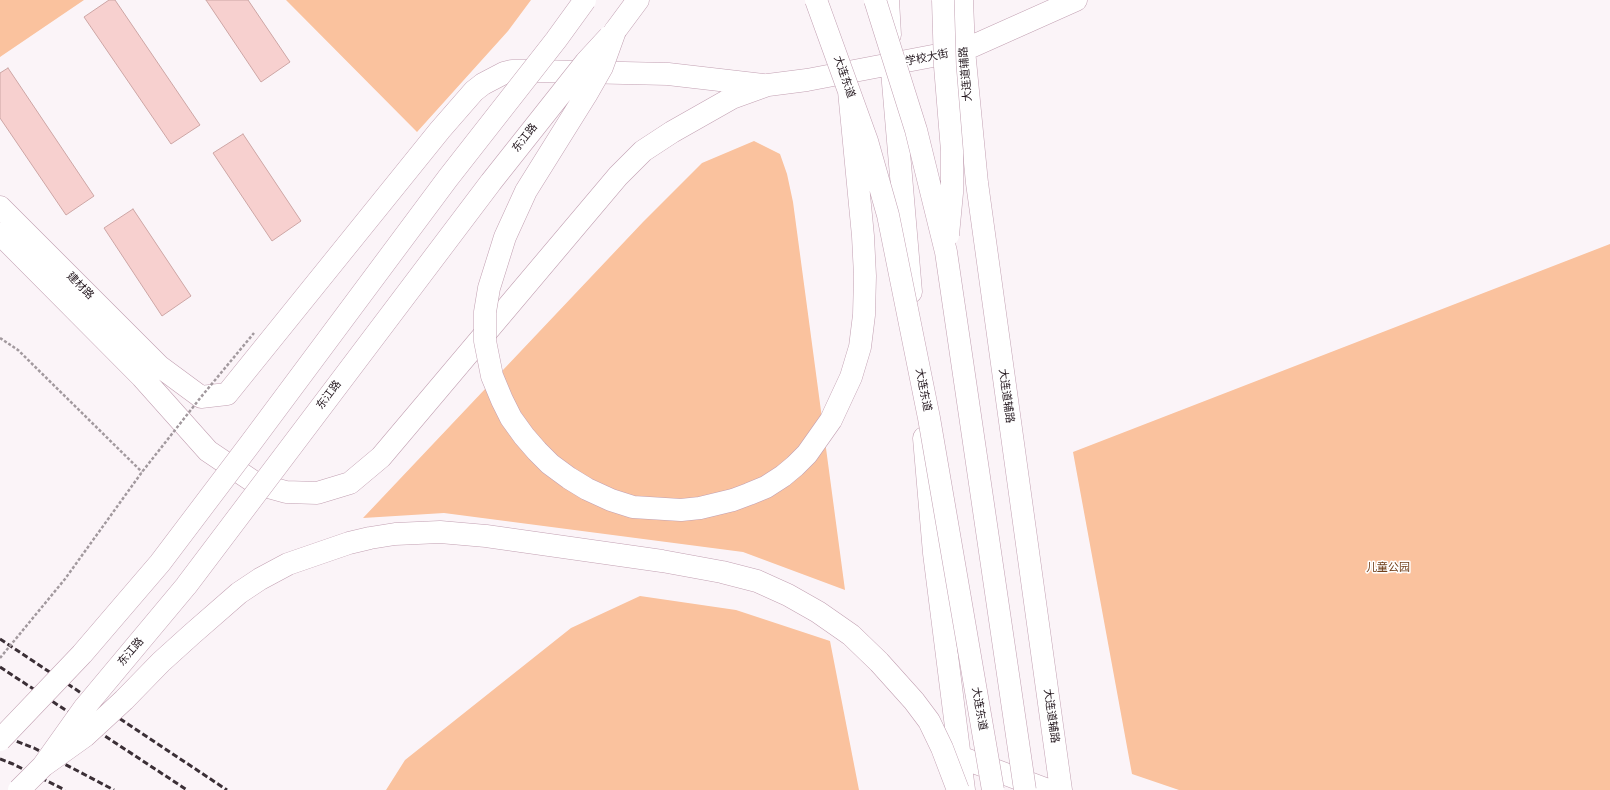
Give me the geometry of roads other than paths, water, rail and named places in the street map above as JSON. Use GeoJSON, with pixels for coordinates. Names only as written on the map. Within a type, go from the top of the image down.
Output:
{"type":"FeatureCollection","features":[{"type":"Feature","properties":{"kind":"main road"},"geometry":{"type":"LineString","coordinates":[[0,740],[82,654],[160,563],[448,178],[556,40],[585,0]]}},
{"type":"Feature","properties":{"kind":"main road","name":"东江路"},"geometry":{"type":"LineString","coordinates":[[19,790],[43,766],[85,707],[186,586],[491,182],[586,62],[615,31],[638,0]]}},
{"type":"Feature","properties":{"kind":"main road","name":"大连东道"},"geometry":{"type":"LineString","coordinates":[[816,0],[877,173],[900,270],[929,418],[993,790]]}},
{"type":"Feature","properties":{"kind":"main road"},"geometry":{"type":"LineString","coordinates":[[874,0],[902,81],[916,130],[946,252],[1025,790]]}},
{"type":"Feature","properties":{"kind":"main road"},"geometry":{"type":"LineString","coordinates":[[888,0],[892,64],[934,553],[964,790]]}},
{"type":"Feature","properties":{"kind":"main road"},"geometry":{"type":"LineString","coordinates":[[943,0],[944,66],[952,151],[952,193],[946,252]]}},
{"type":"Feature","properties":{"kind":"main road","name":"大连道辅路"},"geometry":{"type":"LineString","coordinates":[[962,0],[964,50],[978,190],[1061,790]]}},
{"type":"Feature","properties":{"kind":"main road","name":"学校大街"},"geometry":{"type":"LineString","coordinates":[[768,85],[807,80],[964,50],[1076,0]]}},
{"type":"Feature","properties":{"kind":"main road"},"geometry":{"type":"LineString","coordinates":[[615,31],[602,67],[529,185],[510,225],[497,259],[489,288],[485,312],[485,342],[492,376],[502,400],[511,418],[536,451],[550,464],[587,489],[611,500],[633,507],[681,510],[700,508],[718,504],[766,487],[783,476],[807,454],[832,420],[853,370],[860,347],[864,315],[865,276],[863,236],[849,91]]}},
{"type":"Feature","properties":{"kind":"main road","name":"建材路"},"geometry":{"type":"LineString","coordinates":[[0,207],[159,366],[200,397],[227,394],[440,130],[474,91],[483,84],[504,73],[512,71],[536,71],[668,74],[768,85]]}},
{"type":"Feature","properties":{"kind":"main road"},"geometry":{"type":"LineString","coordinates":[[0,234],[142,378],[208,451],[257,484],[286,492],[317,493],[350,483],[381,457],[578,222],[643,150],[732,98],[768,85]]}},
{"type":"Feature","properties":{"kind":"main road"},"geometry":{"type":"LineString","coordinates":[[43,766],[85,736],[192,634],[240,593],[260,579],[288,564],[349,543],[395,534],[440,532],[486,536],[662,561],[722,572],[757,581],[788,595],[818,612],[851,635],[879,662],[914,701],[928,721],[942,748],[958,790]]}},
{"type":"Feature","properties":{"kind":"main road"},"geometry":{"type":"LineString","coordinates":[[960,757],[1048,790]]}},
{"type":"Feature","properties":{"kind":"railway"},"geometry":{"type":"LineString","coordinates":[[0,639],[227,790]]}},
{"type":"Feature","properties":{"kind":"railway"},"geometry":{"type":"LineString","coordinates":[[0,667],[187,790]]}},
{"type":"Feature","properties":{"kind":"railway"},"geometry":{"type":"LineString","coordinates":[[0,735],[34,748],[114,790]]}},
{"type":"Feature","properties":{"kind":"railway"},"geometry":{"type":"LineString","coordinates":[[0,759],[65,790]]}},
{"type":"Feature","properties":{"kind":"park label","name":"儿童公园"},"geometry":{"type":"Point","coordinates":[1388,568]}}]}
